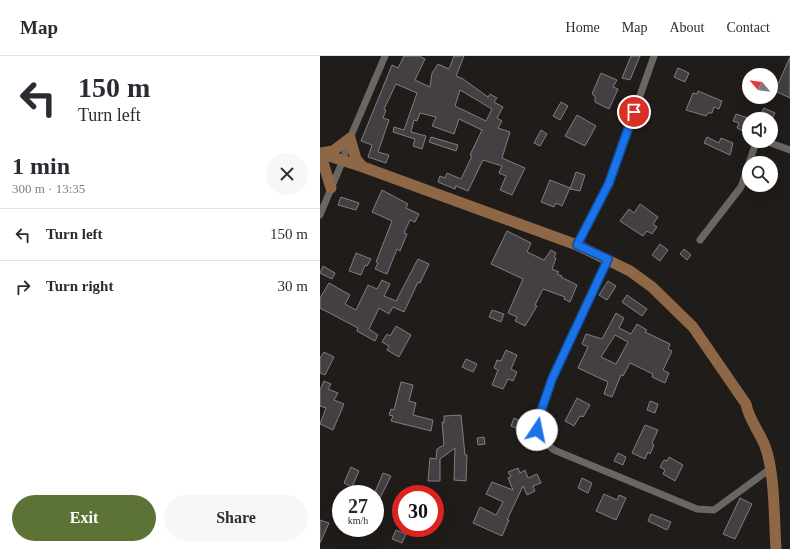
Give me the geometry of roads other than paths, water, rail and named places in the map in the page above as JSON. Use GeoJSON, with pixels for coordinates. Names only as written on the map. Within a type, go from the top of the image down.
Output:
{"type":"FeatureCollection","features":[{"type":"Feature","properties":{"kind":"main road"},"geometry":{"type":"LineString","coordinates":[[320,153],[333,151],[350,138],[356,159],[363,167]]}},
{"type":"Feature","properties":{"kind":"main road"},"geometry":{"type":"LineString","coordinates":[[320,153],[363,167],[577,245],[630,271],[652,287],[693,327],[746,404],[747,413],[765,446],[770,469],[776,549]]}},
{"type":"Feature","properties":{"kind":"main road"},"geometry":{"type":"LineString","coordinates":[[320,153],[331,188]]}},
{"type":"Feature","properties":{"kind":"street"},"geometry":{"type":"LineString","coordinates":[[320,215],[343,160],[350,138],[385,56]]}},
{"type":"Feature","properties":{"kind":"street"},"geometry":{"type":"LineString","coordinates":[[577,245],[609,183],[654,56]]}},
{"type":"Feature","properties":{"kind":"street"},"geometry":{"type":"LineString","coordinates":[[778,146],[790,150]]}},
{"type":"Feature","properties":{"kind":"street"},"geometry":{"type":"LineString","coordinates":[[700,240],[741,187],[754,148]]}},
{"type":"Feature","properties":{"kind":"street"},"geometry":{"type":"LineString","coordinates":[[608,259],[552,379],[542,407],[537,430],[543,441],[554,450],[697,508],[714,510],[770,469]]}}]}
